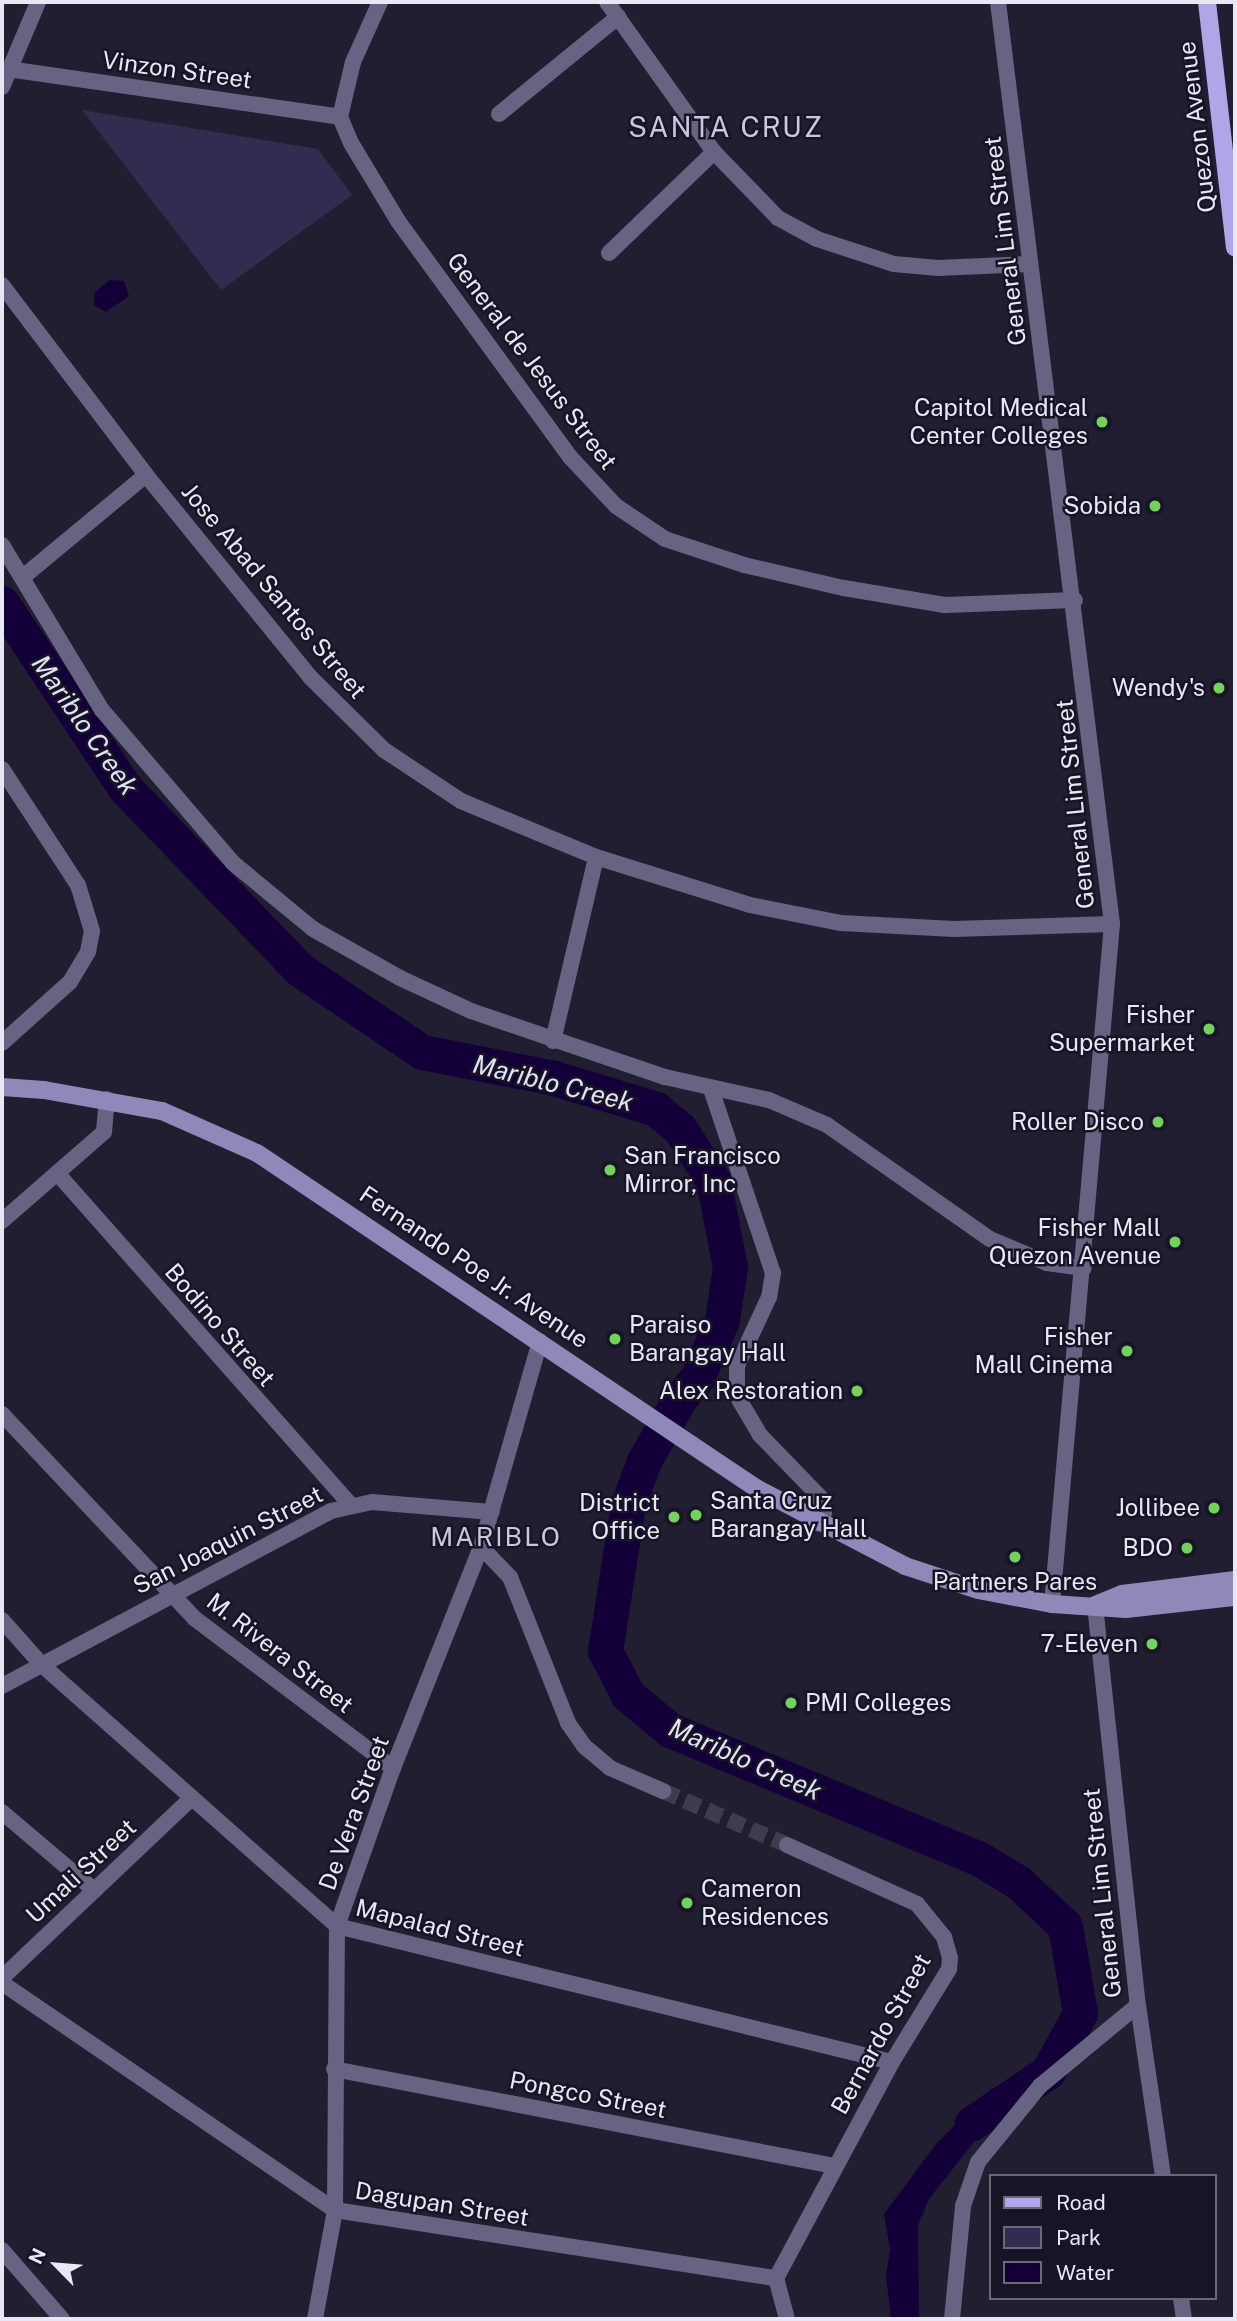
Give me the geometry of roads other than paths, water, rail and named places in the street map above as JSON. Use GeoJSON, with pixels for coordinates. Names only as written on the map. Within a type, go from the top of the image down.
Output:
{"type":"FeatureCollection","features":[{"type":"Feature","properties":{"kind":"main road","name":"Quezon Avenue"},"geometry":{"type":"LineString","coordinates":[[1207,2],[1235,247]]}},
{"type":"Feature","properties":{"kind":"main road","name":"Fernando Poe Jr. Avenue"},"geometry":{"type":"LineString","coordinates":[[2,1087],[107,1099],[162,1111],[257,1153],[680,1436],[818,1524],[937,1578],[1052,1604],[1126,1609],[1235,1597]]}},
{"type":"Feature","properties":{"kind":"main road","name":"Fernando Poe Jr. Avenue"},"geometry":{"type":"LineString","coordinates":[[1095,1605],[1122,1594],[1235,1580]]}},
{"type":"Feature","properties":{"kind":"street"},"geometry":{"type":"LineString","coordinates":[[2,87],[38,2]]}},
{"type":"Feature","properties":{"kind":"street"},"geometry":{"type":"LineString","coordinates":[[340,117],[354,62],[380,2]]}},
{"type":"Feature","properties":{"kind":"street"},"geometry":{"type":"LineString","coordinates":[[607,2],[714,152],[778,218],[859,254],[938,268],[1030,264]]}},
{"type":"Feature","properties":{"kind":"street","name":"General Lim Street"},"geometry":{"type":"LineString","coordinates":[[998,2],[1075,600],[1112,924],[1084,1268],[1052,1604]]}},
{"type":"Feature","properties":{"kind":"street"},"geometry":{"type":"LineString","coordinates":[[499,114],[618,17]]}},
{"type":"Feature","properties":{"kind":"street","name":"Vinzon Street"},"geometry":{"type":"LineString","coordinates":[[8,69],[340,117]]}},
{"type":"Feature","properties":{"kind":"street","name":"General de Jesus Street"},"geometry":{"type":"LineString","coordinates":[[340,117],[398,221],[571,458],[641,526],[744,565],[844,588],[945,604],[1075,600]]}},
{"type":"Feature","properties":{"kind":"street"},"geometry":{"type":"LineString","coordinates":[[608,253],[714,152]]}},
{"type":"Feature","properties":{"kind":"street","name":"Jose Abad Santos Street"},"geometry":{"type":"LineString","coordinates":[[2,285],[146,475],[310,677],[384,750],[461,801],[596,858],[750,905],[841,923],[954,929],[1112,924]]}},
{"type":"Feature","properties":{"kind":"street"},"geometry":{"type":"LineString","coordinates":[[23,577],[146,475]]}},
{"type":"Feature","properties":{"kind":"street"},"geometry":{"type":"LineString","coordinates":[[2,545],[102,710],[233,863],[313,929],[400,978],[471,1011],[554,1041],[711,1089],[769,1100],[827,1125],[990,1239],[1047,1264],[1084,1268]]}},
{"type":"Feature","properties":{"kind":"street"},"geometry":{"type":"LineString","coordinates":[[2,769],[10,789],[74,876],[88,907],[92,931],[88,952],[71,982],[2,1044]]}},
{"type":"Feature","properties":{"kind":"street"},"geometry":{"type":"LineString","coordinates":[[554,1041],[596,858]]}},
{"type":"Feature","properties":{"kind":"street"},"geometry":{"type":"LineString","coordinates":[[711,1089],[773,1273],[769,1297],[737,1366],[737,1396],[760,1435],[820,1497],[824,1512],[818,1524]]}},
{"type":"Feature","properties":{"kind":"street"},"geometry":{"type":"LineString","coordinates":[[2,1222],[104,1132],[107,1099]]}},
{"type":"Feature","properties":{"kind":"street","name":"Bodino Street"},"geometry":{"type":"LineString","coordinates":[[57,1172],[351,1505]]}},
{"type":"Feature","properties":{"kind":"street","name":"De Vera Street"},"geometry":{"type":"LineString","coordinates":[[315,2319],[335,2210],[337,1926],[393,1768],[481,1547],[540,1341]]}},
{"type":"Feature","properties":{"kind":"street","name":"M. Rivera Street"},"geometry":{"type":"LineString","coordinates":[[2,1414],[194,1618],[393,1768]]}},
{"type":"Feature","properties":{"kind":"street","name":"San Joaquin Street"},"geometry":{"type":"LineString","coordinates":[[2,1685],[172,1594],[351,1505],[402,1503],[492,1512]]}},
{"type":"Feature","properties":{"kind":"street"},"geometry":{"type":"LineString","coordinates":[[481,1547],[510,1577],[568,1723],[584,1746],[610,1768],[663,1791]]}},
{"type":"Feature","properties":{"kind":"street","name":"General Lim Street"},"geometry":{"type":"LineString","coordinates":[[1095,1605],[1138,2005],[1163,2174]]}},
{"type":"Feature","properties":{"kind":"street","name":"Mapalad Street"},"geometry":{"type":"LineString","coordinates":[[2,1620],[42,1665],[337,1926],[892,2062]]}},
{"type":"Feature","properties":{"kind":"street","name":"Umali Street"},"geometry":{"type":"LineString","coordinates":[[2,1980],[192,1798]]}},
{"type":"Feature","properties":{"kind":"street"},"geometry":{"type":"LineString","coordinates":[[2,1812],[94,1890]]}},
{"type":"Feature","properties":{"kind":"street","name":"Bernardo Street"},"geometry":{"type":"LineString","coordinates":[[775,2278],[892,2062],[948,1969],[944,1937],[917,1904],[787,1845]]}},
{"type":"Feature","properties":{"kind":"street","name":"Dagupan Street"},"geometry":{"type":"LineString","coordinates":[[2,1980],[335,2210],[775,2278]]}},
{"type":"Feature","properties":{"kind":"street"},"geometry":{"type":"LineString","coordinates":[[952,2319],[963,2206],[978,2162],[1040,2086],[1138,2005]]}},
{"type":"Feature","properties":{"kind":"street","name":"Pongco Street"},"geometry":{"type":"LineString","coordinates":[[334,2069],[834,2166]]}},
{"type":"Feature","properties":{"kind":"street"},"geometry":{"type":"LineString","coordinates":[[2,2250],[62,2319]]}},
{"type":"Feature","properties":{"kind":"street"},"geometry":{"type":"LineString","coordinates":[[775,2278],[787,2319]]}},
{"type":"Feature","properties":{"kind":"street"},"geometry":{"type":"LineString","coordinates":[[1181,2300],[1184,2319]]}},
{"type":"Feature","properties":{"kind":"water"},"geometry":{"type":"Polygon","coordinates":[[[110,280],[124,281],[129,296],[106,312],[94,305],[95,292],[110,280]]]}},
{"type":"Feature","properties":{"kind":"water"},"geometry":{"type":"Polygon","coordinates":[[[992,2088],[1015,2098],[985,2128],[929,2199],[918,2225],[919,2319],[891,2319],[886,2276],[890,2249],[884,2214],[936,2144],[992,2088]]]}},
{"type":"Feature","properties":{"kind":"waterway","name":"Mariblo Creek"},"geometry":{"type":"LineString","coordinates":[[2,603],[125,788],[299,969],[422,1052],[554,1078],[656,1109],[680,1129],[713,1180],[730,1267],[722,1320],[697,1378],[680,1398],[644,1461],[628,1504],[605,1651],[628,1695],[670,1730],[978,1858],[1018,1882],[1065,1926],[1080,2013],[1048,2072],[972,2123]]}},
{"type":"Feature","properties":{"kind":"tunnel"},"geometry":{"type":"LineString","coordinates":[[663,1791],[787,1845]]}},
{"type":"Feature","properties":{"kind":"place","name":"Capitol Medical Center Colleges"},"geometry":{"type":"Point","coordinates":[1102,422]}},
{"type":"Feature","properties":{"kind":"place","name":"Sobida"},"geometry":{"type":"Point","coordinates":[1155,506]}},
{"type":"Feature","properties":{"kind":"place","name":"Wendy's"},"geometry":{"type":"Point","coordinates":[1219,688]}},
{"type":"Feature","properties":{"kind":"place","name":"Fisher Supermarket"},"geometry":{"type":"Point","coordinates":[1209,1029]}},
{"type":"Feature","properties":{"kind":"place","name":"Roller Disco"},"geometry":{"type":"Point","coordinates":[1158,1122]}},
{"type":"Feature","properties":{"kind":"place","name":"San Francisco Mirror, Inc"},"geometry":{"type":"Point","coordinates":[610,1170]}},
{"type":"Feature","properties":{"kind":"place","name":"Fisher Mall Quezon Avenue"},"geometry":{"type":"Point","coordinates":[1175,1242]}},
{"type":"Feature","properties":{"kind":"place","name":"Paraiso Barangay Hall"},"geometry":{"type":"Point","coordinates":[615,1339]}},
{"type":"Feature","properties":{"kind":"place","name":"Fisher Mall Cinema"},"geometry":{"type":"Point","coordinates":[1127,1351]}},
{"type":"Feature","properties":{"kind":"place","name":"Alex Restoration"},"geometry":{"type":"Point","coordinates":[857,1391]}},
{"type":"Feature","properties":{"kind":"place","name":"Jollibee"},"geometry":{"type":"Point","coordinates":[1214,1508]}},
{"type":"Feature","properties":{"kind":"place","name":"Santa Cruz Barangay Hall"},"geometry":{"type":"Point","coordinates":[696,1515]}},
{"type":"Feature","properties":{"kind":"place","name":"District Office"},"geometry":{"type":"Point","coordinates":[674,1517]}},
{"type":"Feature","properties":{"kind":"place","name":"BDO"},"geometry":{"type":"Point","coordinates":[1187,1548]}},
{"type":"Feature","properties":{"kind":"place","name":"Partners Pares"},"geometry":{"type":"Point","coordinates":[1015,1557]}},
{"type":"Feature","properties":{"kind":"place","name":"7-Eleven"},"geometry":{"type":"Point","coordinates":[1152,1644]}},
{"type":"Feature","properties":{"kind":"place","name":"PMI Colleges"},"geometry":{"type":"Point","coordinates":[791,1703]}},
{"type":"Feature","properties":{"kind":"place","name":"Cameron Residences"},"geometry":{"type":"Point","coordinates":[687,1903]}},
{"type":"Feature","properties":{"kind":"district","name":"SANTA CRUZ"},"geometry":{"type":"Point","coordinates":[726,127]}},
{"type":"Feature","properties":{"kind":"district","name":"MARIBLO"},"geometry":{"type":"Point","coordinates":[496,1537]}}]}
